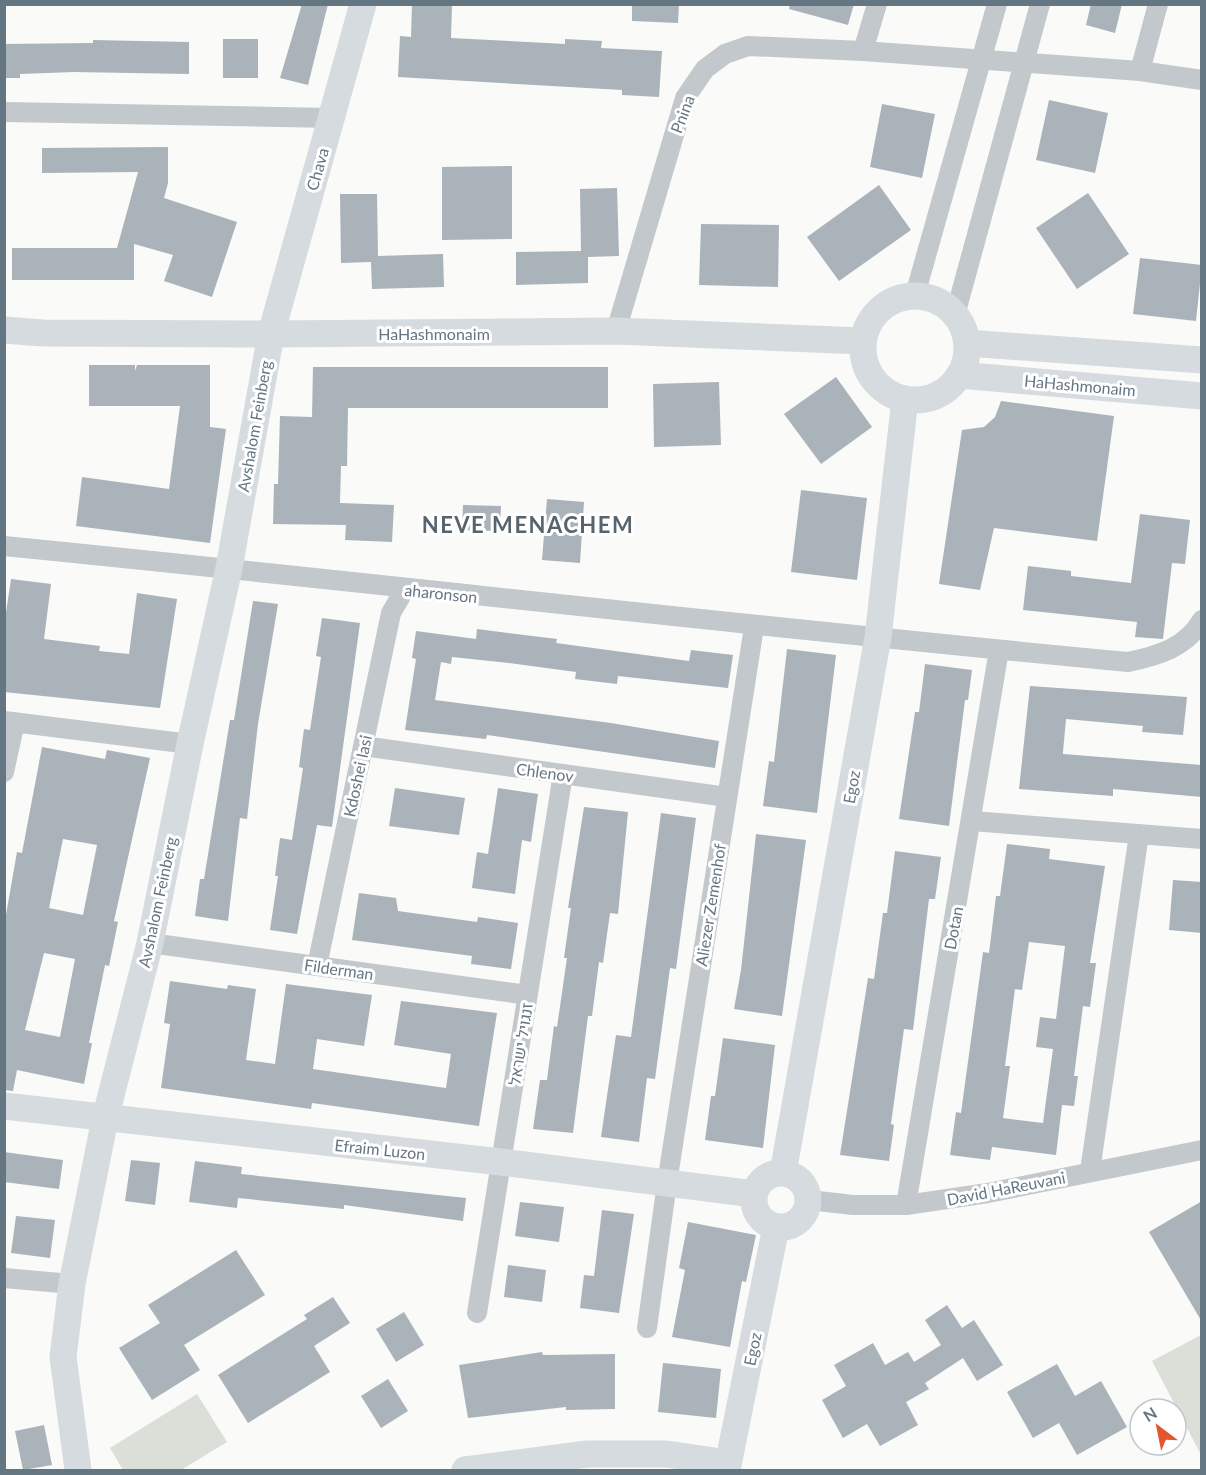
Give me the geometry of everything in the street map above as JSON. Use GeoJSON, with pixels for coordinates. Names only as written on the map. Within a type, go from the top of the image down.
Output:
{"type":"FeatureCollection","features":[{"type":"Feature","properties":{"kind":"street","name":"Chava"},"geometry":{"type":"LineString","coordinates":[[271,334],[363,4]]}},
{"type":"Feature","properties":{"kind":"street"},"geometry":{"type":"LineString","coordinates":[[863,51],[877,4]]}},
{"type":"Feature","properties":{"kind":"street"},"geometry":{"type":"LineString","coordinates":[[915,296],[998,4]]}},
{"type":"Feature","properties":{"kind":"street"},"geometry":{"type":"LineString","coordinates":[[955,315],[1040,4]]}},
{"type":"Feature","properties":{"kind":"street"},"geometry":{"type":"LineString","coordinates":[[1140,71],[1158,4]]}},
{"type":"Feature","properties":{"kind":"street","name":"Pnina"},"geometry":{"type":"LineString","coordinates":[[616,331],[685,98],[705,69],[725,54],[748,46],[863,51],[1140,71],[1202,80]]}},
{"type":"Feature","properties":{"kind":"street"},"geometry":{"type":"LineString","coordinates":[[4,112],[332,118]]}},
{"type":"Feature","properties":{"kind":"street"},"geometry":{"type":"LineString","coordinates":[[915,296],[930,298],[955,315],[967,343],[964,365],[949,387],[936,395],[921,399],[905,399],[893,395],[872,379],[866,367],[862,341],[867,327],[886,304],[915,296]]}},
{"type":"Feature","properties":{"kind":"street","name":"HaHashmonaim"},"geometry":{"type":"LineString","coordinates":[[4,330],[43,333],[271,334],[616,331],[862,341]]}},
{"type":"Feature","properties":{"kind":"street","name":"Avshalom Feinberg"},"geometry":{"type":"LineString","coordinates":[[78,1470],[63,1358],[72,1284],[105,1119],[150,943],[190,744],[230,568],[271,334]]}},
{"type":"Feature","properties":{"kind":"street","name":"HaHashmonaim"},"geometry":{"type":"LineString","coordinates":[[967,343],[1202,360]]}},
{"type":"Feature","properties":{"kind":"street","name":"HaHashmonaim"},"geometry":{"type":"LineString","coordinates":[[959,375],[1202,396]]}},
{"type":"Feature","properties":{"kind":"street","name":"Egoz"},"geometry":{"type":"LineString","coordinates":[[783,1173],[878,637],[905,399]]}},
{"type":"Feature","properties":{"kind":"street","name":"aharonson"},"geometry":{"type":"LineString","coordinates":[[4,546],[230,568],[754,627],[1128,662],[1156,656],[1179,645],[1196,630],[1202,620]]}},
{"type":"Feature","properties":{"kind":"street","name":"Kdoshei Iasi"},"geometry":{"type":"LineString","coordinates":[[317,966],[391,613],[405,589]]}},
{"type":"Feature","properties":{"kind":"street","name":"Aliezer Zemenhof"},"geometry":{"type":"LineString","coordinates":[[647,1328],[667,1183],[754,627]]}},
{"type":"Feature","properties":{"kind":"street","name":"Dotan"},"geometry":{"type":"LineString","coordinates":[[906,1205],[999,650]]}},
{"type":"Feature","properties":{"kind":"street"},"geometry":{"type":"LineString","coordinates":[[4,772],[10,722],[190,744]]}},
{"type":"Feature","properties":{"kind":"street","name":"Chlenov"},"geometry":{"type":"LineString","coordinates":[[363,746],[727,797]]}},
{"type":"Feature","properties":{"kind":"street","name":"זנגויל ישראל"},"geometry":{"type":"LineString","coordinates":[[477,1313],[563,774]]}},
{"type":"Feature","properties":{"kind":"street"},"geometry":{"type":"LineString","coordinates":[[972,821],[1202,839]]}},
{"type":"Feature","properties":{"kind":"street"},"geometry":{"type":"LineString","coordinates":[[1090,1171],[1139,834]]}},
{"type":"Feature","properties":{"kind":"street","name":"Filderman"},"geometry":{"type":"LineString","coordinates":[[150,943],[528,994]]}},
{"type":"Feature","properties":{"kind":"street","name":"Efraim Luzon"},"geometry":{"type":"LineString","coordinates":[[4,1106],[501,1162],[754,1194]]}},
{"type":"Feature","properties":{"kind":"street","name":"David HaReuvani"},"geometry":{"type":"LineString","coordinates":[[809,1200],[906,1205],[987,1194],[1090,1171],[1202,1150]]}},
{"type":"Feature","properties":{"kind":"street"},"geometry":{"type":"LineString","coordinates":[[783,1173],[798,1179],[804,1185],[809,1200],[804,1216],[784,1228],[765,1222],[757,1213],[754,1194],[765,1178],[783,1173]]}},
{"type":"Feature","properties":{"kind":"street","name":"Egoz"},"geometry":{"type":"LineString","coordinates":[[728,1467],[776,1227]]}},
{"type":"Feature","properties":{"kind":"street"},"geometry":{"type":"LineString","coordinates":[[4,1278],[72,1284]]}},
{"type":"Feature","properties":{"kind":"street"},"geometry":{"type":"LineString","coordinates":[[465,1470],[586,1454],[667,1454],[728,1467]]}},
{"type":"Feature","properties":{"kind":"shaded area"},"geometry":{"type":"Polygon","coordinates":[[[1201,1335],[1201,1455],[1188,1430],[1188,1397],[1171,1397],[1152,1361],[1201,1335]]]}},
{"type":"Feature","properties":{"kind":"shaded area"},"geometry":{"type":"Polygon","coordinates":[[[197,1394],[227,1442],[181,1470],[123,1470],[110,1448],[197,1394]]]}},
{"type":"Feature","properties":{"kind":"building"},"geometry":{"type":"Polygon","coordinates":[[[302,4],[328,4],[308,85],[280,78],[302,4]]]}},
{"type":"Feature","properties":{"kind":"building"},"geometry":{"type":"Polygon","coordinates":[[[412,4],[452,4],[451,38],[565,44],[565,39],[602,41],[601,48],[662,51],[659,97],[622,95],[622,90],[398,77],[400,36],[411,37],[412,4]]]}},
{"type":"Feature","properties":{"kind":"building"},"geometry":{"type":"Polygon","coordinates":[[[632,4],[679,4],[678,23],[632,21],[632,4]]]}},
{"type":"Feature","properties":{"kind":"building"},"geometry":{"type":"Polygon","coordinates":[[[790,4],[854,4],[848,25],[789,9],[790,4]]]}},
{"type":"Feature","properties":{"kind":"building"},"geometry":{"type":"Polygon","coordinates":[[[1091,4],[1122,4],[1115,33],[1086,25],[1091,4]]]}},
{"type":"Feature","properties":{"kind":"building"},"geometry":{"type":"Polygon","coordinates":[[[223,39],[258,39],[258,78],[223,78],[223,39]]]}},
{"type":"Feature","properties":{"kind":"building"},"geometry":{"type":"Polygon","coordinates":[[[93,40],[189,42],[189,74],[74,72],[20,74],[20,78],[4,78],[4,44],[93,43],[93,40]]]}},
{"type":"Feature","properties":{"kind":"building"},"geometry":{"type":"Polygon","coordinates":[[[1049,100],[1108,113],[1095,173],[1036,160],[1049,100]]]}},
{"type":"Feature","properties":{"kind":"building"},"geometry":{"type":"Polygon","coordinates":[[[882,104],[935,114],[922,178],[870,167],[882,104]]]}},
{"type":"Feature","properties":{"kind":"building"},"geometry":{"type":"Polygon","coordinates":[[[168,147],[168,183],[164,198],[237,222],[212,297],[164,281],[173,255],[134,244],[134,280],[12,280],[12,248],[117,248],[138,172],[42,173],[42,148],[168,147]]]}},
{"type":"Feature","properties":{"kind":"building"},"geometry":{"type":"Polygon","coordinates":[[[512,166],[512,239],[442,240],[442,167],[512,166]]]}},
{"type":"Feature","properties":{"kind":"building"},"geometry":{"type":"Polygon","coordinates":[[[879,185],[911,230],[839,281],[807,237],[879,185]]]}},
{"type":"Feature","properties":{"kind":"building"},"geometry":{"type":"Polygon","coordinates":[[[617,188],[619,256],[588,257],[588,283],[516,285],[516,252],[581,251],[580,189],[617,188]]]}},
{"type":"Feature","properties":{"kind":"building"},"geometry":{"type":"Polygon","coordinates":[[[1088,193],[1129,254],[1077,289],[1036,228],[1088,193]]]}},
{"type":"Feature","properties":{"kind":"building"},"geometry":{"type":"Polygon","coordinates":[[[340,194],[377,194],[378,256],[443,254],[444,287],[372,289],[371,262],[341,263],[340,194]]]}},
{"type":"Feature","properties":{"kind":"building"},"geometry":{"type":"Polygon","coordinates":[[[701,224],[779,225],[778,287],[699,285],[701,224]]]}},
{"type":"Feature","properties":{"kind":"building"},"geometry":{"type":"Polygon","coordinates":[[[1140,258],[1202,265],[1196,321],[1133,314],[1140,258]]]}},
{"type":"Feature","properties":{"kind":"building"},"geometry":{"type":"Polygon","coordinates":[[[89,365],[135,365],[135,371],[137,365],[210,365],[210,427],[226,429],[210,543],[76,526],[82,477],[169,489],[180,406],[89,406],[89,365]]]}},
{"type":"Feature","properties":{"kind":"building"},"geometry":{"type":"Polygon","coordinates":[[[313,367],[608,367],[608,408],[348,408],[347,466],[341,466],[340,503],[394,505],[392,542],[345,540],[346,525],[273,524],[274,484],[278,484],[280,416],[312,417],[313,367]]]}},
{"type":"Feature","properties":{"kind":"building"},"geometry":{"type":"Polygon","coordinates":[[[836,377],[872,427],[821,464],[784,414],[836,377]]]}},
{"type":"Feature","properties":{"kind":"building"},"geometry":{"type":"Polygon","coordinates":[[[719,382],[721,445],[654,447],[653,384],[719,382]]]}},
{"type":"Feature","properties":{"kind":"building"},"geometry":{"type":"Polygon","coordinates":[[[1001,401],[1114,416],[1097,541],[994,528],[980,590],[939,584],[962,430],[984,427],[995,417],[1001,401]]]}},
{"type":"Feature","properties":{"kind":"building"},"geometry":{"type":"Polygon","coordinates":[[[801,490],[867,498],[857,580],[791,572],[801,490]]]}},
{"type":"Feature","properties":{"kind":"building"},"geometry":{"type":"Polygon","coordinates":[[[547,499],[584,502],[580,563],[542,560],[547,499]]]}},
{"type":"Feature","properties":{"kind":"building"},"geometry":{"type":"Polygon","coordinates":[[[463,505],[501,506],[500,531],[462,530],[463,505]]]}},
{"type":"Feature","properties":{"kind":"building"},"geometry":{"type":"Polygon","coordinates":[[[1140,514],[1190,520],[1185,564],[1172,563],[1163,639],[1135,637],[1137,622],[1023,610],[1028,566],[1071,571],[1071,576],[1131,583],[1140,514]]]}},
{"type":"Feature","properties":{"kind":"building"},"geometry":{"type":"Polygon","coordinates":[[[11,579],[51,584],[44,639],[100,646],[99,651],[129,654],[137,593],[177,599],[160,708],[4,692],[4,626],[11,579]]]}},
{"type":"Feature","properties":{"kind":"building"},"geometry":{"type":"Polygon","coordinates":[[[253,601],[278,604],[258,724],[247,819],[240,818],[228,921],[195,916],[200,879],[204,879],[230,720],[234,720],[253,601]]]}},
{"type":"Feature","properties":{"kind":"building"},"geometry":{"type":"Polygon","coordinates":[[[322,618],[360,623],[332,827],[317,825],[297,934],[270,930],[278,876],[275,876],[280,838],[292,840],[303,768],[299,767],[304,729],[310,730],[321,657],[316,656],[322,618]]]}},
{"type":"Feature","properties":{"kind":"building"},"geometry":{"type":"Polygon","coordinates":[[[477,629],[557,639],[556,643],[689,661],[691,650],[733,655],[728,688],[618,676],[617,684],[575,679],[576,672],[509,663],[452,657],[451,664],[441,662],[435,700],[611,723],[719,741],[715,768],[487,735],[486,739],[405,730],[416,659],[412,658],[416,631],[476,639],[477,629]]]}},
{"type":"Feature","properties":{"kind":"building"},"geometry":{"type":"Polygon","coordinates":[[[787,649],[836,655],[817,813],[763,806],[769,761],[774,762],[787,649]]]}},
{"type":"Feature","properties":{"kind":"building"},"geometry":{"type":"Polygon","coordinates":[[[925,664],[972,670],[968,700],[965,700],[949,826],[899,819],[915,712],[919,712],[925,664]]]}},
{"type":"Feature","properties":{"kind":"building"},"geometry":{"type":"Polygon","coordinates":[[[1030,686],[1187,697],[1183,735],[1142,732],[1143,726],[1066,719],[1063,754],[1202,765],[1202,797],[1113,789],[1113,796],[1019,789],[1030,686]]]}},
{"type":"Feature","properties":{"kind":"building"},"geometry":{"type":"Polygon","coordinates":[[[42,747],[105,759],[107,750],[150,758],[114,921],[118,922],[109,966],[105,965],[89,1043],[92,1043],[84,1084],[17,1070],[13,1091],[4,1090],[4,926],[17,852],[22,853],[42,747]],[[63,839],[49,908],[83,915],[97,845],[63,839]],[[44,953],[25,1030],[60,1037],[75,959],[44,953]]]}},
{"type":"Feature","properties":{"kind":"building"},"geometry":{"type":"Polygon","coordinates":[[[395,788],[465,798],[459,835],[389,826],[395,788]]]}},
{"type":"Feature","properties":{"kind":"building"},"geometry":{"type":"Polygon","coordinates":[[[498,788],[538,794],[531,842],[522,840],[515,894],[472,888],[477,852],[488,854],[498,788]]]}},
{"type":"Feature","properties":{"kind":"building"},"geometry":{"type":"Polygon","coordinates":[[[584,807],[628,812],[618,914],[610,913],[603,963],[599,962],[592,1016],[588,1016],[573,1133],[533,1129],[540,1080],[547,1080],[554,1026],[557,1027],[567,958],[564,958],[571,908],[568,908],[584,807]]]}},
{"type":"Feature","properties":{"kind":"building"},"geometry":{"type":"Polygon","coordinates":[[[661,813],[696,818],[676,969],[670,968],[655,1079],[647,1078],[639,1142],[601,1137],[616,1035],[631,1037],[661,813]]]}},
{"type":"Feature","properties":{"kind":"building"},"geometry":{"type":"Polygon","coordinates":[[[756,834],[806,840],[782,1016],[734,1009],[741,970],[756,834]]]}},
{"type":"Feature","properties":{"kind":"building"},"geometry":{"type":"Polygon","coordinates":[[[1007,844],[1050,849],[1049,859],[1105,866],[1090,963],[1096,963],[1090,1007],[1083,1006],[1074,1076],[1078,1076],[1074,1106],[1062,1105],[1056,1155],[992,1147],[990,1160],[950,1155],[956,1112],[961,1113],[983,952],[989,953],[996,896],[1000,896],[1007,844]],[[1029,942],[1022,990],[1015,989],[1005,1066],[1010,1066],[1003,1118],[1043,1123],[1053,1049],[1036,1047],[1040,1017],[1056,1019],[1065,946],[1029,942]]]}},
{"type":"Feature","properties":{"kind":"building"},"geometry":{"type":"Polygon","coordinates":[[[895,851],[941,857],[935,899],[929,899],[913,1030],[904,1029],[891,1124],[894,1125],[889,1161],[840,1155],[868,978],[874,979],[883,913],[887,913],[895,851]]]}},
{"type":"Feature","properties":{"kind":"building"},"geometry":{"type":"Polygon","coordinates":[[[1173,880],[1202,882],[1202,933],[1169,930],[1173,880]]]}},
{"type":"Feature","properties":{"kind":"building"},"geometry":{"type":"Polygon","coordinates":[[[359,893],[396,898],[398,911],[477,922],[478,917],[518,923],[511,969],[471,964],[472,956],[352,940],[359,893]]]}},
{"type":"Feature","properties":{"kind":"building"},"geometry":{"type":"Polygon","coordinates":[[[170,981],[227,989],[228,985],[256,989],[246,1060],[275,1064],[286,984],[372,995],[364,1046],[317,1039],[313,1069],[446,1088],[451,1054],[394,1045],[401,1001],[497,1013],[479,1126],[312,1103],[311,1109],[161,1088],[170,1024],[164,1023],[170,981]]]}},
{"type":"Feature","properties":{"kind":"building"},"geometry":{"type":"Polygon","coordinates":[[[723,1038],[775,1045],[763,1148],[705,1140],[711,1096],[715,1096],[723,1038]]]}},
{"type":"Feature","properties":{"kind":"building"},"geometry":{"type":"Polygon","coordinates":[[[4,1152],[63,1160],[59,1189],[4,1182],[4,1152]]]}},
{"type":"Feature","properties":{"kind":"building"},"geometry":{"type":"Polygon","coordinates":[[[131,1160],[160,1163],[155,1205],[125,1201],[131,1160]]]}},
{"type":"Feature","properties":{"kind":"building"},"geometry":{"type":"Polygon","coordinates":[[[195,1161],[242,1167],[241,1174],[466,1198],[463,1221],[344,1205],[344,1209],[238,1198],[237,1208],[189,1202],[195,1161]]]}},
{"type":"Feature","properties":{"kind":"building"},"geometry":{"type":"Polygon","coordinates":[[[1202,1201],[1202,1322],[1149,1232],[1202,1201]]]}},
{"type":"Feature","properties":{"kind":"building"},"geometry":{"type":"Polygon","coordinates":[[[520,1202],[564,1207],[559,1242],[515,1236],[520,1202]]]}},
{"type":"Feature","properties":{"kind":"building"},"geometry":{"type":"Polygon","coordinates":[[[602,1210],[634,1214],[619,1313],[580,1308],[584,1275],[594,1276],[602,1210]]]}},
{"type":"Feature","properties":{"kind":"building"},"geometry":{"type":"Polygon","coordinates":[[[16,1216],[55,1220],[50,1258],[11,1253],[16,1216]]]}},
{"type":"Feature","properties":{"kind":"building"},"geometry":{"type":"Polygon","coordinates":[[[688,1222],[756,1235],[746,1282],[742,1281],[730,1347],[672,1337],[685,1270],[679,1268],[688,1222]]]}},
{"type":"Feature","properties":{"kind":"building"},"geometry":{"type":"Polygon","coordinates":[[[236,1250],[265,1295],[184,1345],[200,1370],[152,1400],[119,1348],[160,1323],[148,1305],[236,1250]]]}},
{"type":"Feature","properties":{"kind":"building"},"geometry":{"type":"Polygon","coordinates":[[[508,1265],[546,1270],[542,1302],[504,1297],[508,1265]]]}},
{"type":"Feature","properties":{"kind":"building"},"geometry":{"type":"Polygon","coordinates":[[[333,1297],[350,1323],[314,1346],[330,1372],[248,1423],[218,1375],[307,1319],[304,1315],[333,1297]]]}},
{"type":"Feature","properties":{"kind":"building"},"geometry":{"type":"Polygon","coordinates":[[[947,1305],[962,1328],[974,1320],[1003,1365],[977,1381],[963,1358],[925,1383],[929,1389],[906,1402],[918,1425],[880,1446],[867,1424],[843,1438],[822,1400],[846,1386],[834,1365],[873,1343],[885,1365],[908,1352],[914,1362],[941,1345],[925,1320],[947,1305]]]}},
{"type":"Feature","properties":{"kind":"building"},"geometry":{"type":"Polygon","coordinates":[[[404,1312],[424,1345],[396,1362],[376,1329],[404,1312]]]}},
{"type":"Feature","properties":{"kind":"building"},"geometry":{"type":"Polygon","coordinates":[[[542,1352],[543,1355],[615,1354],[615,1409],[566,1410],[566,1407],[468,1418],[459,1365],[542,1352]]]}},
{"type":"Feature","properties":{"kind":"building"},"geometry":{"type":"Polygon","coordinates":[[[663,1363],[721,1369],[716,1418],[658,1412],[663,1363]]]}},
{"type":"Feature","properties":{"kind":"building"},"geometry":{"type":"Polygon","coordinates":[[[1057,1364],[1075,1396],[1101,1381],[1127,1427],[1077,1455],[1059,1423],[1033,1438],[1007,1392],[1057,1364]]]}},
{"type":"Feature","properties":{"kind":"building"},"geometry":{"type":"Polygon","coordinates":[[[388,1379],[408,1411],[381,1428],[361,1396],[388,1379]]]}},
{"type":"Feature","properties":{"kind":"building"},"geometry":{"type":"Polygon","coordinates":[[[44,1425],[52,1465],[23,1470],[15,1431],[44,1425]]]}},
{"type":"Feature","properties":{"kind":"district","name":"NEVE MENACHEM"},"geometry":{"type":"Point","coordinates":[528,524]}}]}
